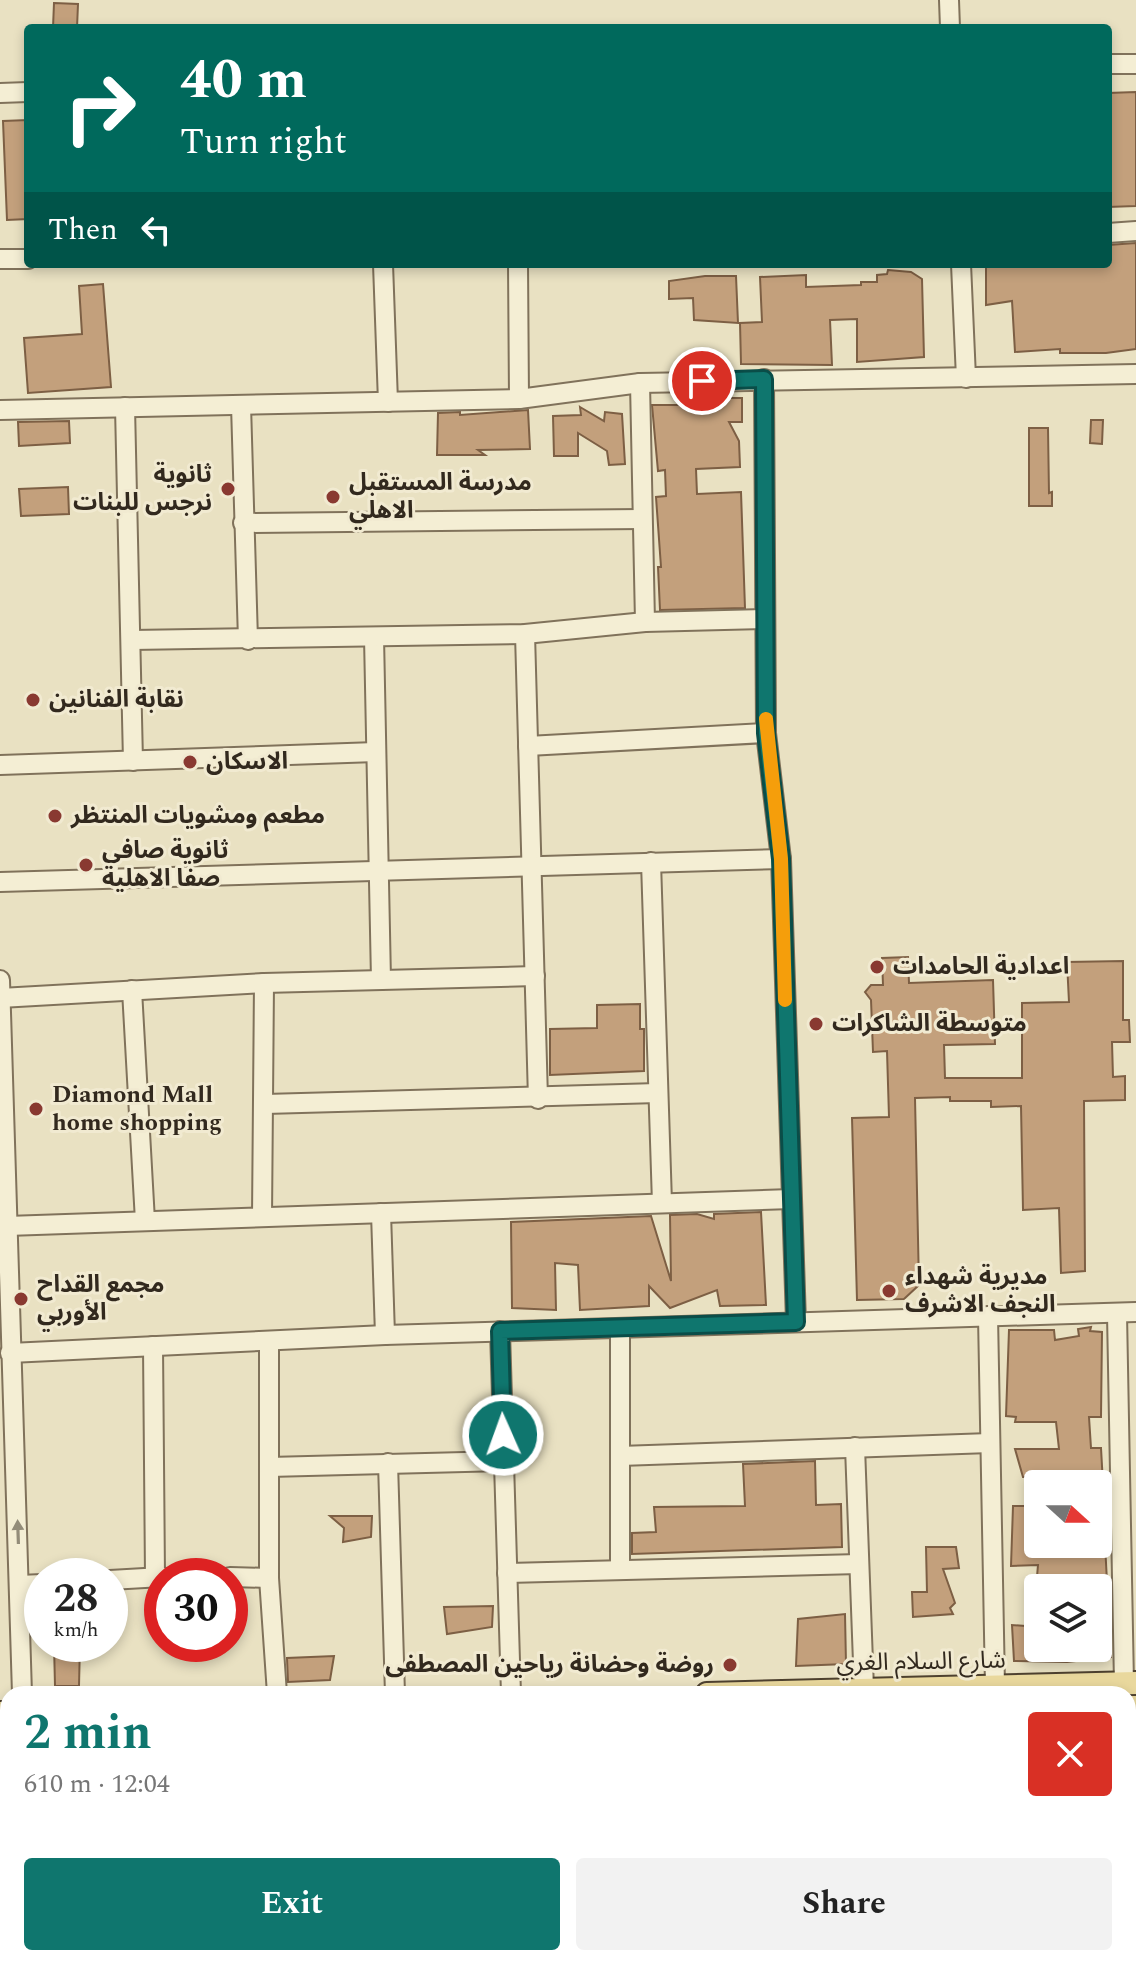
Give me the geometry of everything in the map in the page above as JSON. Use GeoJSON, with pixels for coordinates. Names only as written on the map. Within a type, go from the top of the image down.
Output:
{"type":"FeatureCollection","features":[{"type":"Feature","properties":{"kind":"main road","name":"شارع السلام الغري"},"geometry":{"type":"LineString","coordinates":[[995,1686],[1130,1684]]}},
{"type":"Feature","properties":{"kind":"street"},"geometry":{"type":"LineString","coordinates":[[949,0],[950,24]]}},
{"type":"Feature","properties":{"kind":"street"},"geometry":{"type":"LineString","coordinates":[[1112,64],[1136,64]]}},
{"type":"Feature","properties":{"kind":"street"},"geometry":{"type":"LineString","coordinates":[[0,93],[24,92]]}},
{"type":"Feature","properties":{"kind":"street"},"geometry":{"type":"LineString","coordinates":[[1112,233],[1136,231]]}},
{"type":"Feature","properties":{"kind":"street"},"geometry":{"type":"LineString","coordinates":[[0,259],[24,259]]}},
{"type":"Feature","properties":{"kind":"street"},"geometry":{"type":"LineString","coordinates":[[383,268],[388,402]]}},
{"type":"Feature","properties":{"kind":"street"},"geometry":{"type":"LineString","coordinates":[[518,268],[519,399]]}},
{"type":"Feature","properties":{"kind":"street"},"geometry":{"type":"LineString","coordinates":[[961,268],[966,378]]}},
{"type":"Feature","properties":{"kind":"street"},"geometry":{"type":"LineString","coordinates":[[0,410],[519,399],[640,383],[764,379],[1136,374]]}},
{"type":"Feature","properties":{"kind":"street"},"geometry":{"type":"LineString","coordinates":[[764,379],[766,733],[781,859],[796,1322]]}},
{"type":"Feature","properties":{"kind":"street"},"geometry":{"type":"LineString","coordinates":[[640,383],[645,622]]}},
{"type":"Feature","properties":{"kind":"street"},"geometry":{"type":"LineString","coordinates":[[241,405],[248,640]]}},
{"type":"Feature","properties":{"kind":"street"},"geometry":{"type":"LineString","coordinates":[[125,407],[133,761]]}},
{"type":"Feature","properties":{"kind":"street"},"geometry":{"type":"LineString","coordinates":[[243,523],[642,519]]}},
{"type":"Feature","properties":{"kind":"street"},"geometry":{"type":"LineString","coordinates":[[132,640],[525,634],[645,622],[765,619]]}},
{"type":"Feature","properties":{"kind":"street"},"geometry":{"type":"LineString","coordinates":[[525,634],[538,1099]]}},
{"type":"Feature","properties":{"kind":"street"},"geometry":{"type":"LineString","coordinates":[[374,637],[381,980]]}},
{"type":"Feature","properties":{"kind":"street"},"geometry":{"type":"LineString","coordinates":[[528,746],[766,733]]}},
{"type":"Feature","properties":{"kind":"street"},"geometry":{"type":"LineString","coordinates":[[0,765],[376,752]]}},
{"type":"Feature","properties":{"kind":"street"},"geometry":{"type":"LineString","coordinates":[[0,882],[781,859]]}},
{"type":"Feature","properties":{"kind":"street"},"geometry":{"type":"LineString","coordinates":[[651,862],[662,1203]]}},
{"type":"Feature","properties":{"kind":"street"},"geometry":{"type":"LineString","coordinates":[[0,998],[264,983],[535,976]]}},
{"type":"Feature","properties":{"kind":"street"},"geometry":{"type":"LineString","coordinates":[[0,980],[22,1686]]}},
{"type":"Feature","properties":{"kind":"street"},"geometry":{"type":"LineString","coordinates":[[262,1217],[264,983]]}},
{"type":"Feature","properties":{"kind":"street"},"geometry":{"type":"LineString","coordinates":[[132,990],[145,1221]]}},
{"type":"Feature","properties":{"kind":"street"},"geometry":{"type":"LineString","coordinates":[[265,1104],[538,1099],[658,1093]]}},
{"type":"Feature","properties":{"kind":"street"},"geometry":{"type":"LineString","coordinates":[[7,1226],[791,1199]]}},
{"type":"Feature","properties":{"kind":"street"},"geometry":{"type":"LineString","coordinates":[[381,1213],[385,1335]]}},
{"type":"Feature","properties":{"kind":"street"},"geometry":{"type":"LineString","coordinates":[[10,1353],[385,1335],[1127,1313],[1130,1684]]}},
{"type":"Feature","properties":{"kind":"street"},"geometry":{"type":"LineString","coordinates":[[988,1316],[995,1686]]}},
{"type":"Feature","properties":{"kind":"street"},"geometry":{"type":"LineString","coordinates":[[620,1328],[620,1570]]}},
{"type":"Feature","properties":{"kind":"street"},"geometry":{"type":"LineString","coordinates":[[500,1331],[511,1686]]}},
{"type":"Feature","properties":{"kind":"street"},"geometry":{"type":"LineString","coordinates":[[269,1341],[269,1578],[276,1686]]}},
{"type":"Feature","properties":{"kind":"street"},"geometry":{"type":"LineString","coordinates":[[153,1346],[159,1558]]}},
{"type":"Feature","properties":{"kind":"street"},"geometry":{"type":"LineString","coordinates":[[620,1456],[990,1443]]}},
{"type":"Feature","properties":{"kind":"street"},"geometry":{"type":"LineString","coordinates":[[855,1447],[864,1686]]}},
{"type":"Feature","properties":{"kind":"street"},"geometry":{"type":"LineString","coordinates":[[269,1467],[504,1461]]}},
{"type":"Feature","properties":{"kind":"street"},"geometry":{"type":"LineString","coordinates":[[388,1463],[395,1686]]}},
{"type":"Feature","properties":{"kind":"street"},"geometry":{"type":"LineString","coordinates":[[507,1573],[859,1564]]}},
{"type":"Feature","properties":{"kind":"street"},"geometry":{"type":"LineString","coordinates":[[248,1577],[269,1578]]}},
{"type":"Feature","properties":{"kind":"street"},"geometry":{"type":"LineString","coordinates":[[20,1585],[24,1585]]}},
{"type":"Feature","properties":{"kind":"building"},"geometry":{"type":"Polygon","coordinates":[[[54,3],[78,4],[77,24],[53,24],[54,3]]]}},
{"type":"Feature","properties":{"kind":"building"},"geometry":{"type":"Polygon","coordinates":[[[1136,92],[1136,206],[1112,207],[1112,93],[1136,92]]]}},
{"type":"Feature","properties":{"kind":"building"},"geometry":{"type":"Polygon","coordinates":[[[24,120],[24,219],[7,220],[3,121],[24,120]]]}},
{"type":"Feature","properties":{"kind":"building"},"geometry":{"type":"Polygon","coordinates":[[[1136,243],[1136,349],[1106,353],[1060,353],[1060,349],[1015,352],[1012,301],[986,305],[986,268],[1112,268],[1112,245],[1136,243]]]}},
{"type":"Feature","properties":{"kind":"building"},"geometry":{"type":"Polygon","coordinates":[[[888,270],[911,272],[922,279],[924,357],[857,362],[857,319],[830,320],[832,365],[741,364],[740,323],[762,322],[760,277],[806,275],[806,287],[861,285],[861,282],[877,282],[877,275],[887,274],[888,270]]]}},
{"type":"Feature","properties":{"kind":"building"},"geometry":{"type":"Polygon","coordinates":[[[736,276],[738,323],[694,320],[693,298],[669,299],[669,281],[736,276]]]}},
{"type":"Feature","properties":{"kind":"building"},"geometry":{"type":"Polygon","coordinates":[[[103,284],[111,387],[28,393],[24,338],[82,334],[79,286],[103,284]]]}},
{"type":"Feature","properties":{"kind":"building"},"geometry":{"type":"Polygon","coordinates":[[[718,398],[742,398],[742,422],[729,422],[739,441],[740,467],[696,469],[697,494],[741,492],[745,608],[660,610],[658,567],[661,567],[656,497],[666,496],[665,470],[658,471],[652,405],[718,403],[718,398]]]}},
{"type":"Feature","properties":{"kind":"building"},"geometry":{"type":"Polygon","coordinates":[[[580,407],[604,421],[605,412],[622,414],[625,464],[609,465],[607,451],[578,433],[578,456],[554,456],[553,416],[581,415],[580,407]]]}},
{"type":"Feature","properties":{"kind":"building"},"geometry":{"type":"Polygon","coordinates":[[[528,410],[530,449],[478,450],[485,455],[437,455],[438,413],[460,412],[460,415],[528,410]]]}},
{"type":"Feature","properties":{"kind":"building"},"geometry":{"type":"Polygon","coordinates":[[[1091,420],[1103,420],[1102,444],[1090,443],[1091,420]]]}},
{"type":"Feature","properties":{"kind":"building"},"geometry":{"type":"Polygon","coordinates":[[[69,421],[70,443],[19,446],[18,422],[69,421]]]}},
{"type":"Feature","properties":{"kind":"building"},"geometry":{"type":"Polygon","coordinates":[[[1029,428],[1048,428],[1052,506],[1029,506],[1029,428]]]}},
{"type":"Feature","properties":{"kind":"building"},"geometry":{"type":"Polygon","coordinates":[[[68,487],[69,514],[21,516],[19,489],[68,487]]]}},
{"type":"Feature","properties":{"kind":"building"},"geometry":{"type":"Polygon","coordinates":[[[908,957],[909,983],[993,980],[995,1044],[944,1045],[945,1078],[1022,1078],[1022,1003],[1069,1002],[1067,962],[1123,961],[1123,1020],[1129,1020],[1130,1042],[1112,1042],[1113,1077],[1125,1076],[1125,1100],[1084,1101],[1085,1271],[1061,1273],[1059,1208],[1023,1210],[1021,1106],[991,1107],[991,1101],[950,1101],[950,1097],[915,1098],[919,1285],[904,1299],[857,1300],[852,1118],[889,1117],[887,1051],[873,1052],[871,1000],[865,992],[871,985],[883,985],[882,958],[908,957]]]}},
{"type":"Feature","properties":{"kind":"building"},"geometry":{"type":"Polygon","coordinates":[[[640,1004],[640,1029],[644,1029],[644,1071],[550,1075],[550,1029],[597,1028],[597,1005],[640,1004]]]}},
{"type":"Feature","properties":{"kind":"building"},"geometry":{"type":"Polygon","coordinates":[[[761,1212],[766,1305],[720,1306],[717,1290],[670,1308],[649,1286],[649,1306],[580,1310],[578,1265],[555,1263],[556,1310],[512,1308],[511,1222],[651,1216],[671,1281],[670,1215],[697,1214],[714,1219],[714,1214],[761,1212]]]}},
{"type":"Feature","properties":{"kind":"building"},"geometry":{"type":"Polygon","coordinates":[[[1091,1327],[1090,1331],[1102,1332],[1101,1417],[1089,1417],[1091,1448],[1101,1448],[1102,1470],[1024,1470],[1023,1477],[1015,1449],[1059,1449],[1056,1422],[1015,1422],[1016,1417],[1006,1416],[1009,1330],[1054,1330],[1055,1340],[1079,1336],[1078,1329],[1091,1327]]]}},
{"type":"Feature","properties":{"kind":"building"},"geometry":{"type":"Polygon","coordinates":[[[815,1461],[816,1505],[841,1504],[842,1547],[632,1554],[632,1533],[656,1532],[654,1507],[745,1506],[743,1464],[815,1461]]]}},
{"type":"Feature","properties":{"kind":"building"},"geometry":{"type":"Polygon","coordinates":[[[1013,1506],[1024,1506],[1024,1558],[1106,1558],[1107,1574],[1037,1574],[1038,1565],[1011,1566],[1013,1506]]]}},
{"type":"Feature","properties":{"kind":"building"},"geometry":{"type":"Polygon","coordinates":[[[330,1516],[372,1516],[371,1537],[343,1542],[344,1528],[330,1516]]]}},
{"type":"Feature","properties":{"kind":"building"},"geometry":{"type":"Polygon","coordinates":[[[926,1547],[956,1547],[959,1568],[943,1569],[955,1603],[950,1608],[953,1614],[913,1617],[912,1592],[927,1592],[926,1547]]]}},
{"type":"Feature","properties":{"kind":"building"},"geometry":{"type":"Polygon","coordinates":[[[493,1606],[492,1627],[447,1634],[444,1607],[493,1606]]]}},
{"type":"Feature","properties":{"kind":"building"},"geometry":{"type":"Polygon","coordinates":[[[845,1614],[846,1664],[796,1666],[798,1619],[845,1614]]]}},
{"type":"Feature","properties":{"kind":"building"},"geometry":{"type":"Polygon","coordinates":[[[1012,1625],[1024,1626],[1024,1661],[1014,1661],[1012,1625]]]}},
{"type":"Feature","properties":{"kind":"building"},"geometry":{"type":"Polygon","coordinates":[[[334,1656],[330,1680],[288,1682],[287,1658],[334,1656]]]}},
{"type":"Feature","properties":{"kind":"building"},"geometry":{"type":"Polygon","coordinates":[[[54,1662],[80,1662],[79,1686],[55,1686],[54,1662]]]}},
{"type":"Feature","properties":{"kind":"slow traffic"},"geometry":{"type":"LineString","coordinates":[[766,719],[781,859],[785,1000]]}},
{"type":"Feature","properties":{"kind":"place","name":"ثانوية نرجس للبنات"},"geometry":{"type":"Point","coordinates":[228,489]}},
{"type":"Feature","properties":{"kind":"place","name":"مدرسة المستقبل الاهلي"},"geometry":{"type":"Point","coordinates":[333,497]}},
{"type":"Feature","properties":{"kind":"place","name":"نقابة الفنانين"},"geometry":{"type":"Point","coordinates":[33,700]}},
{"type":"Feature","properties":{"kind":"place","name":"الاسكان"},"geometry":{"type":"Point","coordinates":[190,762]}},
{"type":"Feature","properties":{"kind":"place","name":"مطعم ومشويات المنتظر"},"geometry":{"type":"Point","coordinates":[55,816]}},
{"type":"Feature","properties":{"kind":"place","name":"ثانوية صافي صفا الاهلية"},"geometry":{"type":"Point","coordinates":[86,865]}},
{"type":"Feature","properties":{"kind":"place","name":"اعدادية الحامدات"},"geometry":{"type":"Point","coordinates":[877,967]}},
{"type":"Feature","properties":{"kind":"place","name":"متوسطة الشاكرات"},"geometry":{"type":"Point","coordinates":[816,1024]}},
{"type":"Feature","properties":{"kind":"place","name":"Diamond Mall home shopping"},"geometry":{"type":"Point","coordinates":[36,1109]}},
{"type":"Feature","properties":{"kind":"place","name":"مديرية شهداء النجف الاشرف"},"geometry":{"type":"Point","coordinates":[889,1291]}},
{"type":"Feature","properties":{"kind":"place","name":"مجمع القداح الأوربي"},"geometry":{"type":"Point","coordinates":[21,1299]}},
{"type":"Feature","properties":{"kind":"place","name":"روضة وحضانة رياحين المصطفى"},"geometry":{"type":"Point","coordinates":[730,1665]}},
{"type":"Feature","properties":{"kind":"route"},"geometry":{"type":"LineString","coordinates":[[503,1435],[500,1331],[796,1322],[781,859],[766,733],[764,379],[702,381]]}}]}
